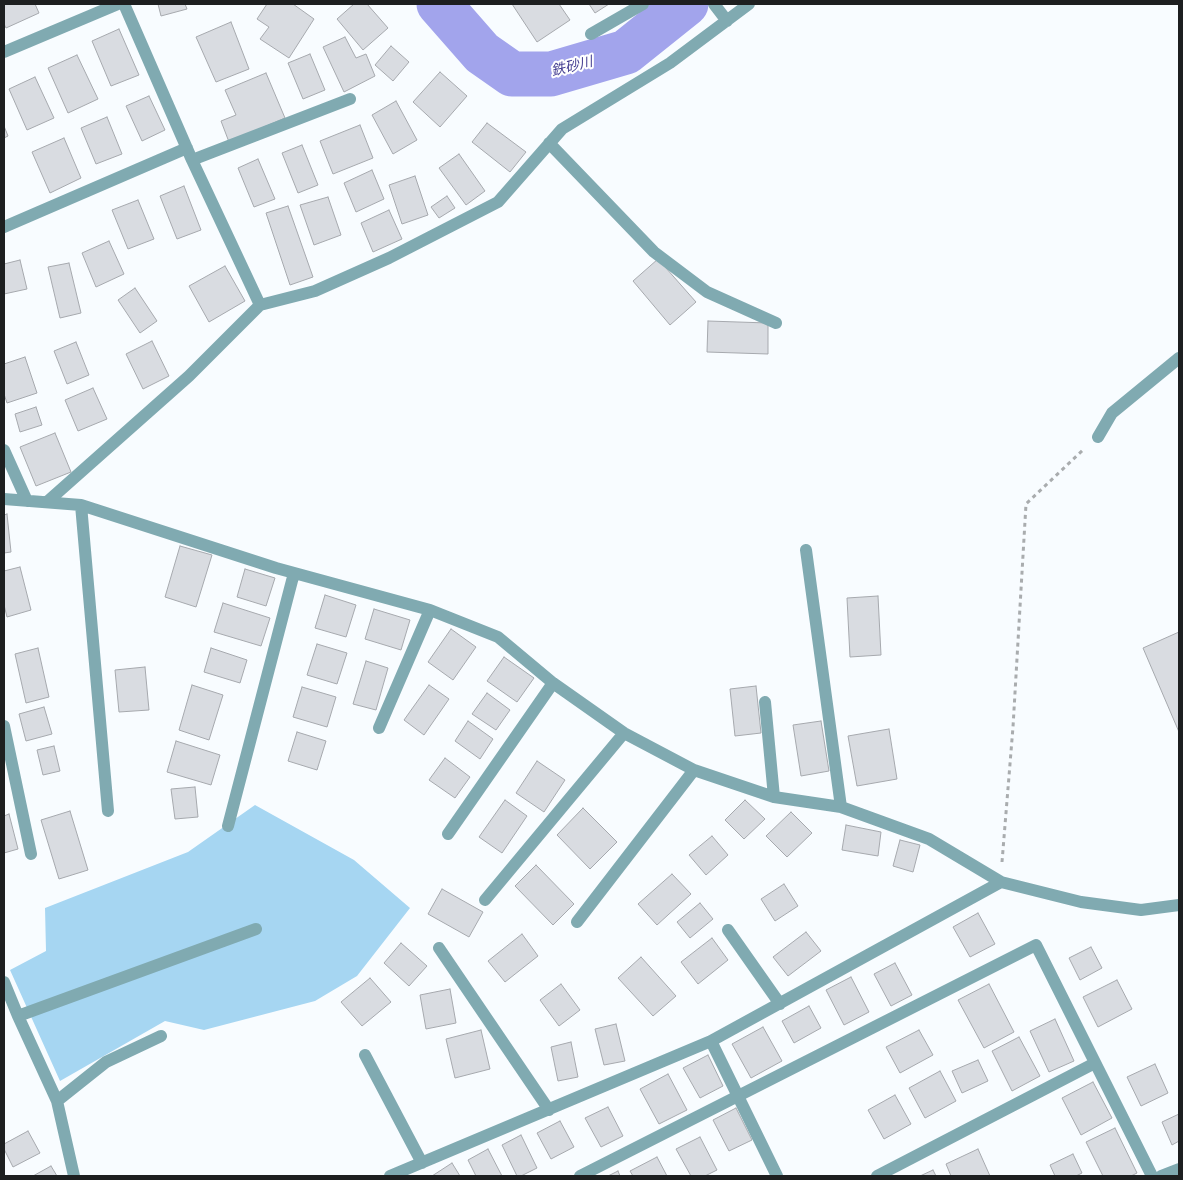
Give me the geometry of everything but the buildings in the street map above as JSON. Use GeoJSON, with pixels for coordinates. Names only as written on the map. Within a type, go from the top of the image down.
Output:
{"type":"FeatureCollection","features":[{"type":"Feature","properties":{"kind":"street"},"geometry":{"type":"LineString","coordinates":[[4,52],[118,4]]}},
{"type":"Feature","properties":{"kind":"street"},"geometry":{"type":"LineString","coordinates":[[124,4],[190,154],[260,305]]}},
{"type":"Feature","properties":{"kind":"street"},"geometry":{"type":"LineString","coordinates":[[592,34],[644,4]]}},
{"type":"Feature","properties":{"kind":"street"},"geometry":{"type":"LineString","coordinates":[[714,4],[726,21]]}},
{"type":"Feature","properties":{"kind":"street"},"geometry":{"type":"LineString","coordinates":[[47,502],[189,376],[260,305],[315,291],[389,258],[498,202],[562,129],[670,63],[749,4]]}},
{"type":"Feature","properties":{"kind":"street"},"geometry":{"type":"LineString","coordinates":[[4,227],[190,154],[350,99]]}},
{"type":"Feature","properties":{"kind":"street"},"geometry":{"type":"LineString","coordinates":[[549,143],[654,252],[707,292],[776,323]]}},
{"type":"Feature","properties":{"kind":"street"},"geometry":{"type":"LineString","coordinates":[[1098,437],[1112,414],[1179,358]]}},
{"type":"Feature","properties":{"kind":"street"},"geometry":{"type":"LineString","coordinates":[[4,450],[27,501]]}},
{"type":"Feature","properties":{"kind":"street"},"geometry":{"type":"LineString","coordinates":[[4,499],[81,505],[294,573],[430,610],[498,637],[553,683],[624,733],[694,770],[774,797],[841,807],[929,839],[1001,882],[1082,902],[1141,910],[1179,905]]}},
{"type":"Feature","properties":{"kind":"street"},"geometry":{"type":"LineString","coordinates":[[81,505],[108,811]]}},
{"type":"Feature","properties":{"kind":"street"},"geometry":{"type":"LineString","coordinates":[[806,550],[841,807]]}},
{"type":"Feature","properties":{"kind":"street"},"geometry":{"type":"LineString","coordinates":[[228,826],[294,573]]}},
{"type":"Feature","properties":{"kind":"street"},"geometry":{"type":"LineString","coordinates":[[379,728],[430,610]]}},
{"type":"Feature","properties":{"kind":"street"},"geometry":{"type":"LineString","coordinates":[[448,834],[553,683]]}},
{"type":"Feature","properties":{"kind":"street"},"geometry":{"type":"LineString","coordinates":[[765,702],[774,797]]}},
{"type":"Feature","properties":{"kind":"street"},"geometry":{"type":"LineString","coordinates":[[4,726],[31,854]]}},
{"type":"Feature","properties":{"kind":"street"},"geometry":{"type":"LineString","coordinates":[[485,900],[624,733]]}},
{"type":"Feature","properties":{"kind":"street"},"geometry":{"type":"LineString","coordinates":[[577,922],[694,770]]}},
{"type":"Feature","properties":{"kind":"street"},"geometry":{"type":"LineString","coordinates":[[390,1176],[711,1041],[1001,882]]}},
{"type":"Feature","properties":{"kind":"street"},"geometry":{"type":"LineString","coordinates":[[18,1016],[256,929]]}},
{"type":"Feature","properties":{"kind":"street"},"geometry":{"type":"LineString","coordinates":[[728,930],[780,1004]]}},
{"type":"Feature","properties":{"kind":"street"},"geometry":{"type":"LineString","coordinates":[[580,1176],[1036,945],[1152,1176]]}},
{"type":"Feature","properties":{"kind":"street"},"geometry":{"type":"LineString","coordinates":[[439,948],[549,1110]]}},
{"type":"Feature","properties":{"kind":"street"},"geometry":{"type":"LineString","coordinates":[[4,982],[57,1101],[74,1176]]}},
{"type":"Feature","properties":{"kind":"street"},"geometry":{"type":"LineString","coordinates":[[57,1101],[106,1062],[161,1036]]}},
{"type":"Feature","properties":{"kind":"street"},"geometry":{"type":"LineString","coordinates":[[711,1041],[777,1176]]}},
{"type":"Feature","properties":{"kind":"street"},"geometry":{"type":"LineString","coordinates":[[365,1056],[422,1163]]}},
{"type":"Feature","properties":{"kind":"street"},"geometry":{"type":"LineString","coordinates":[[877,1176],[1095,1063]]}},
{"type":"Feature","properties":{"kind":"street"},"geometry":{"type":"LineString","coordinates":[[1161,1176],[1179,1169]]}},
{"type":"Feature","properties":{"kind":"path"},"geometry":{"type":"LineString","coordinates":[[1001,882],[1013,727],[1026,504],[1098,437]]}},
{"type":"Feature","properties":{"kind":"shaded area"},"geometry":{"type":"Polygon","coordinates":[[[255,805],[354,860],[410,908],[357,976],[315,1001],[204,1030],[165,1021],[60,1081],[10,970],[46,951],[45,908],[188,852],[255,805]]]}},
{"type":"Feature","properties":{"kind":"waterway","name":"鉄砂川"},"geometry":{"type":"LineString","coordinates":[[439,4],[482,53],[512,74],[551,74],[626,52],[686,4]]}}]}
